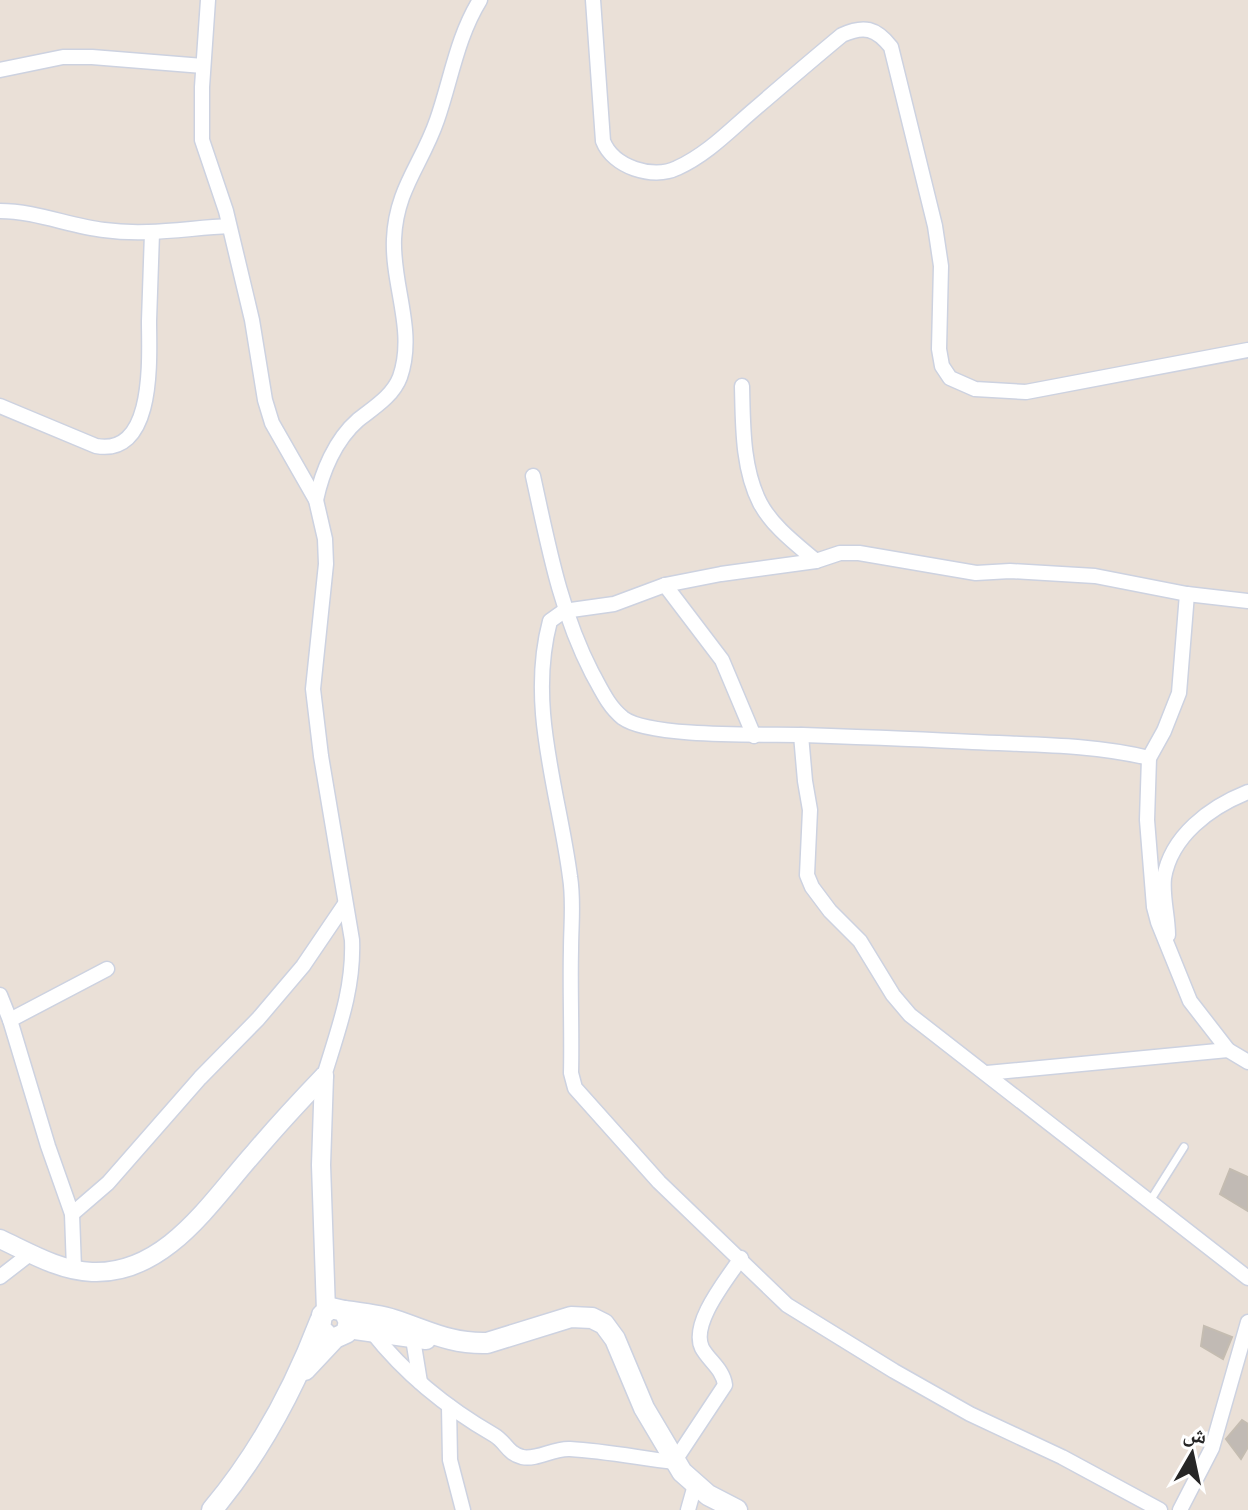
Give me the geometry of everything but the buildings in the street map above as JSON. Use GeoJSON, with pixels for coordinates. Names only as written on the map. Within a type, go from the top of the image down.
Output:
{"type":"FeatureCollection","features":[{"type":"Feature","properties":{"kind":"main road"},"geometry":{"type":"LineString","coordinates":[[334,1322],[395,1320],[442,1338],[464,1343],[487,1343],[558,1320],[592,1318],[604,1324],[615,1339],[644,1408],[674,1462],[695,1485],[737,1510]]}},
{"type":"Feature","properties":{"kind":"main road"},"geometry":{"type":"LineString","coordinates":[[334,1322],[413,1339],[442,1338]]}},
{"type":"Feature","properties":{"kind":"main road"},"geometry":{"type":"LineString","coordinates":[[212,1510],[259,1444],[296,1378],[334,1322]]}},
{"type":"Feature","properties":{"kind":"street"},"geometry":{"type":"LineString","coordinates":[[208,0],[202,140],[229,226],[272,423],[316,500],[325,539],[326,564],[313,689],[352,940],[353,969],[349,997],[324,1076],[321,1165],[334,1322]]}},
{"type":"Feature","properties":{"kind":"street"},"geometry":{"type":"LineString","coordinates":[[316,500],[321,478],[343,438],[355,423],[382,402],[399,380],[407,340],[394,258],[397,212],[402,192],[437,122],[461,41],[480,0]]}},
{"type":"Feature","properties":{"kind":"street"},"geometry":{"type":"LineString","coordinates":[[593,0],[603,141],[621,163],[655,173],[675,170],[713,146],[842,35],[857,28],[871,29],[881,34],[891,47],[935,226],[941,266],[939,349],[942,366],[957,383],[975,389],[1026,392],[1248,350]]}},
{"type":"Feature","properties":{"kind":"street"},"geometry":{"type":"LineString","coordinates":[[0,70],[63,57],[203,66]]}},
{"type":"Feature","properties":{"kind":"street"},"geometry":{"type":"LineString","coordinates":[[0,211],[103,230],[152,233],[229,226]]}},
{"type":"Feature","properties":{"kind":"street"},"geometry":{"type":"LineString","coordinates":[[0,406],[96,446],[112,447],[123,442],[135,428],[150,376],[152,233]]}},
{"type":"Feature","properties":{"kind":"street"},"geometry":{"type":"LineString","coordinates":[[742,386],[748,469],[760,503],[778,527],[816,561]]}},
{"type":"Feature","properties":{"kind":"street"},"geometry":{"type":"LineString","coordinates":[[533,476],[564,611],[603,693],[622,717],[650,727],[754,736],[1044,744],[1149,758]]}},
{"type":"Feature","properties":{"kind":"street"},"geometry":{"type":"LineString","coordinates":[[1160,1510],[1062,1457],[970,1414],[787,1305],[651,1174],[572,1082],[570,953],[573,908],[555,802],[542,697],[545,638],[552,617],[564,611],[614,604],[665,585],[816,561],[840,553],[859,553],[976,573],[1010,571],[1095,576],[1187,594],[1248,601]]}},
{"type":"Feature","properties":{"kind":"street"},"geometry":{"type":"LineString","coordinates":[[665,585],[722,660],[754,736]]}},
{"type":"Feature","properties":{"kind":"street"},"geometry":{"type":"LineString","coordinates":[[1187,594],[1179,693],[1149,758],[1147,820],[1151,879],[1158,922],[1190,1001],[1228,1050],[1248,1062]]}},
{"type":"Feature","properties":{"kind":"street"},"geometry":{"type":"LineString","coordinates":[[801,735],[810,810],[807,875],[830,911],[860,941],[893,995],[910,1015],[1248,1278]]}},
{"type":"Feature","properties":{"kind":"street"},"geometry":{"type":"LineString","coordinates":[[1168,947],[1164,879],[1175,845],[1219,806],[1248,792]]}},
{"type":"Feature","properties":{"kind":"street"},"geometry":{"type":"LineString","coordinates":[[72,1214],[119,1172],[200,1078],[258,1019],[303,966],[345,904]]}},
{"type":"Feature","properties":{"kind":"street"},"geometry":{"type":"LineString","coordinates":[[10,1020],[107,969]]}},
{"type":"Feature","properties":{"kind":"street"},"geometry":{"type":"LineString","coordinates":[[0,995],[72,1214],[74,1269]]}},
{"type":"Feature","properties":{"kind":"street"},"geometry":{"type":"LineString","coordinates":[[987,1073],[1228,1050]]}},
{"type":"Feature","properties":{"kind":"street"},"geometry":{"type":"LineString","coordinates":[[0,1239],[74,1269],[90,1272],[119,1269],[146,1259],[177,1238],[216,1199],[324,1076]]}},
{"type":"Feature","properties":{"kind":"street"},"geometry":{"type":"LineString","coordinates":[[0,1277],[31,1253]]}},
{"type":"Feature","properties":{"kind":"street"},"geometry":{"type":"LineString","coordinates":[[372,1332],[395,1361],[420,1382],[482,1430],[495,1435],[507,1450],[522,1457],[535,1457],[549,1450],[570,1449],[674,1462],[725,1385],[720,1371],[700,1344],[700,1333],[711,1304],[741,1258]]}},
{"type":"Feature","properties":{"kind":"street"},"geometry":{"type":"LineString","coordinates":[[1180,1510],[1212,1448],[1248,1322]]}},
{"type":"Feature","properties":{"kind":"street"},"geometry":{"type":"LineString","coordinates":[[413,1339],[420,1382]]}},
{"type":"Feature","properties":{"kind":"street"},"geometry":{"type":"LineString","coordinates":[[449,1406],[450,1460],[463,1510]]}},
{"type":"Feature","properties":{"kind":"street"},"geometry":{"type":"LineString","coordinates":[[688,1510],[695,1485]]}},
{"type":"Feature","properties":{"kind":"lane"},"geometry":{"type":"LineString","coordinates":[[1149,1203],[1184,1147]]}}]}
